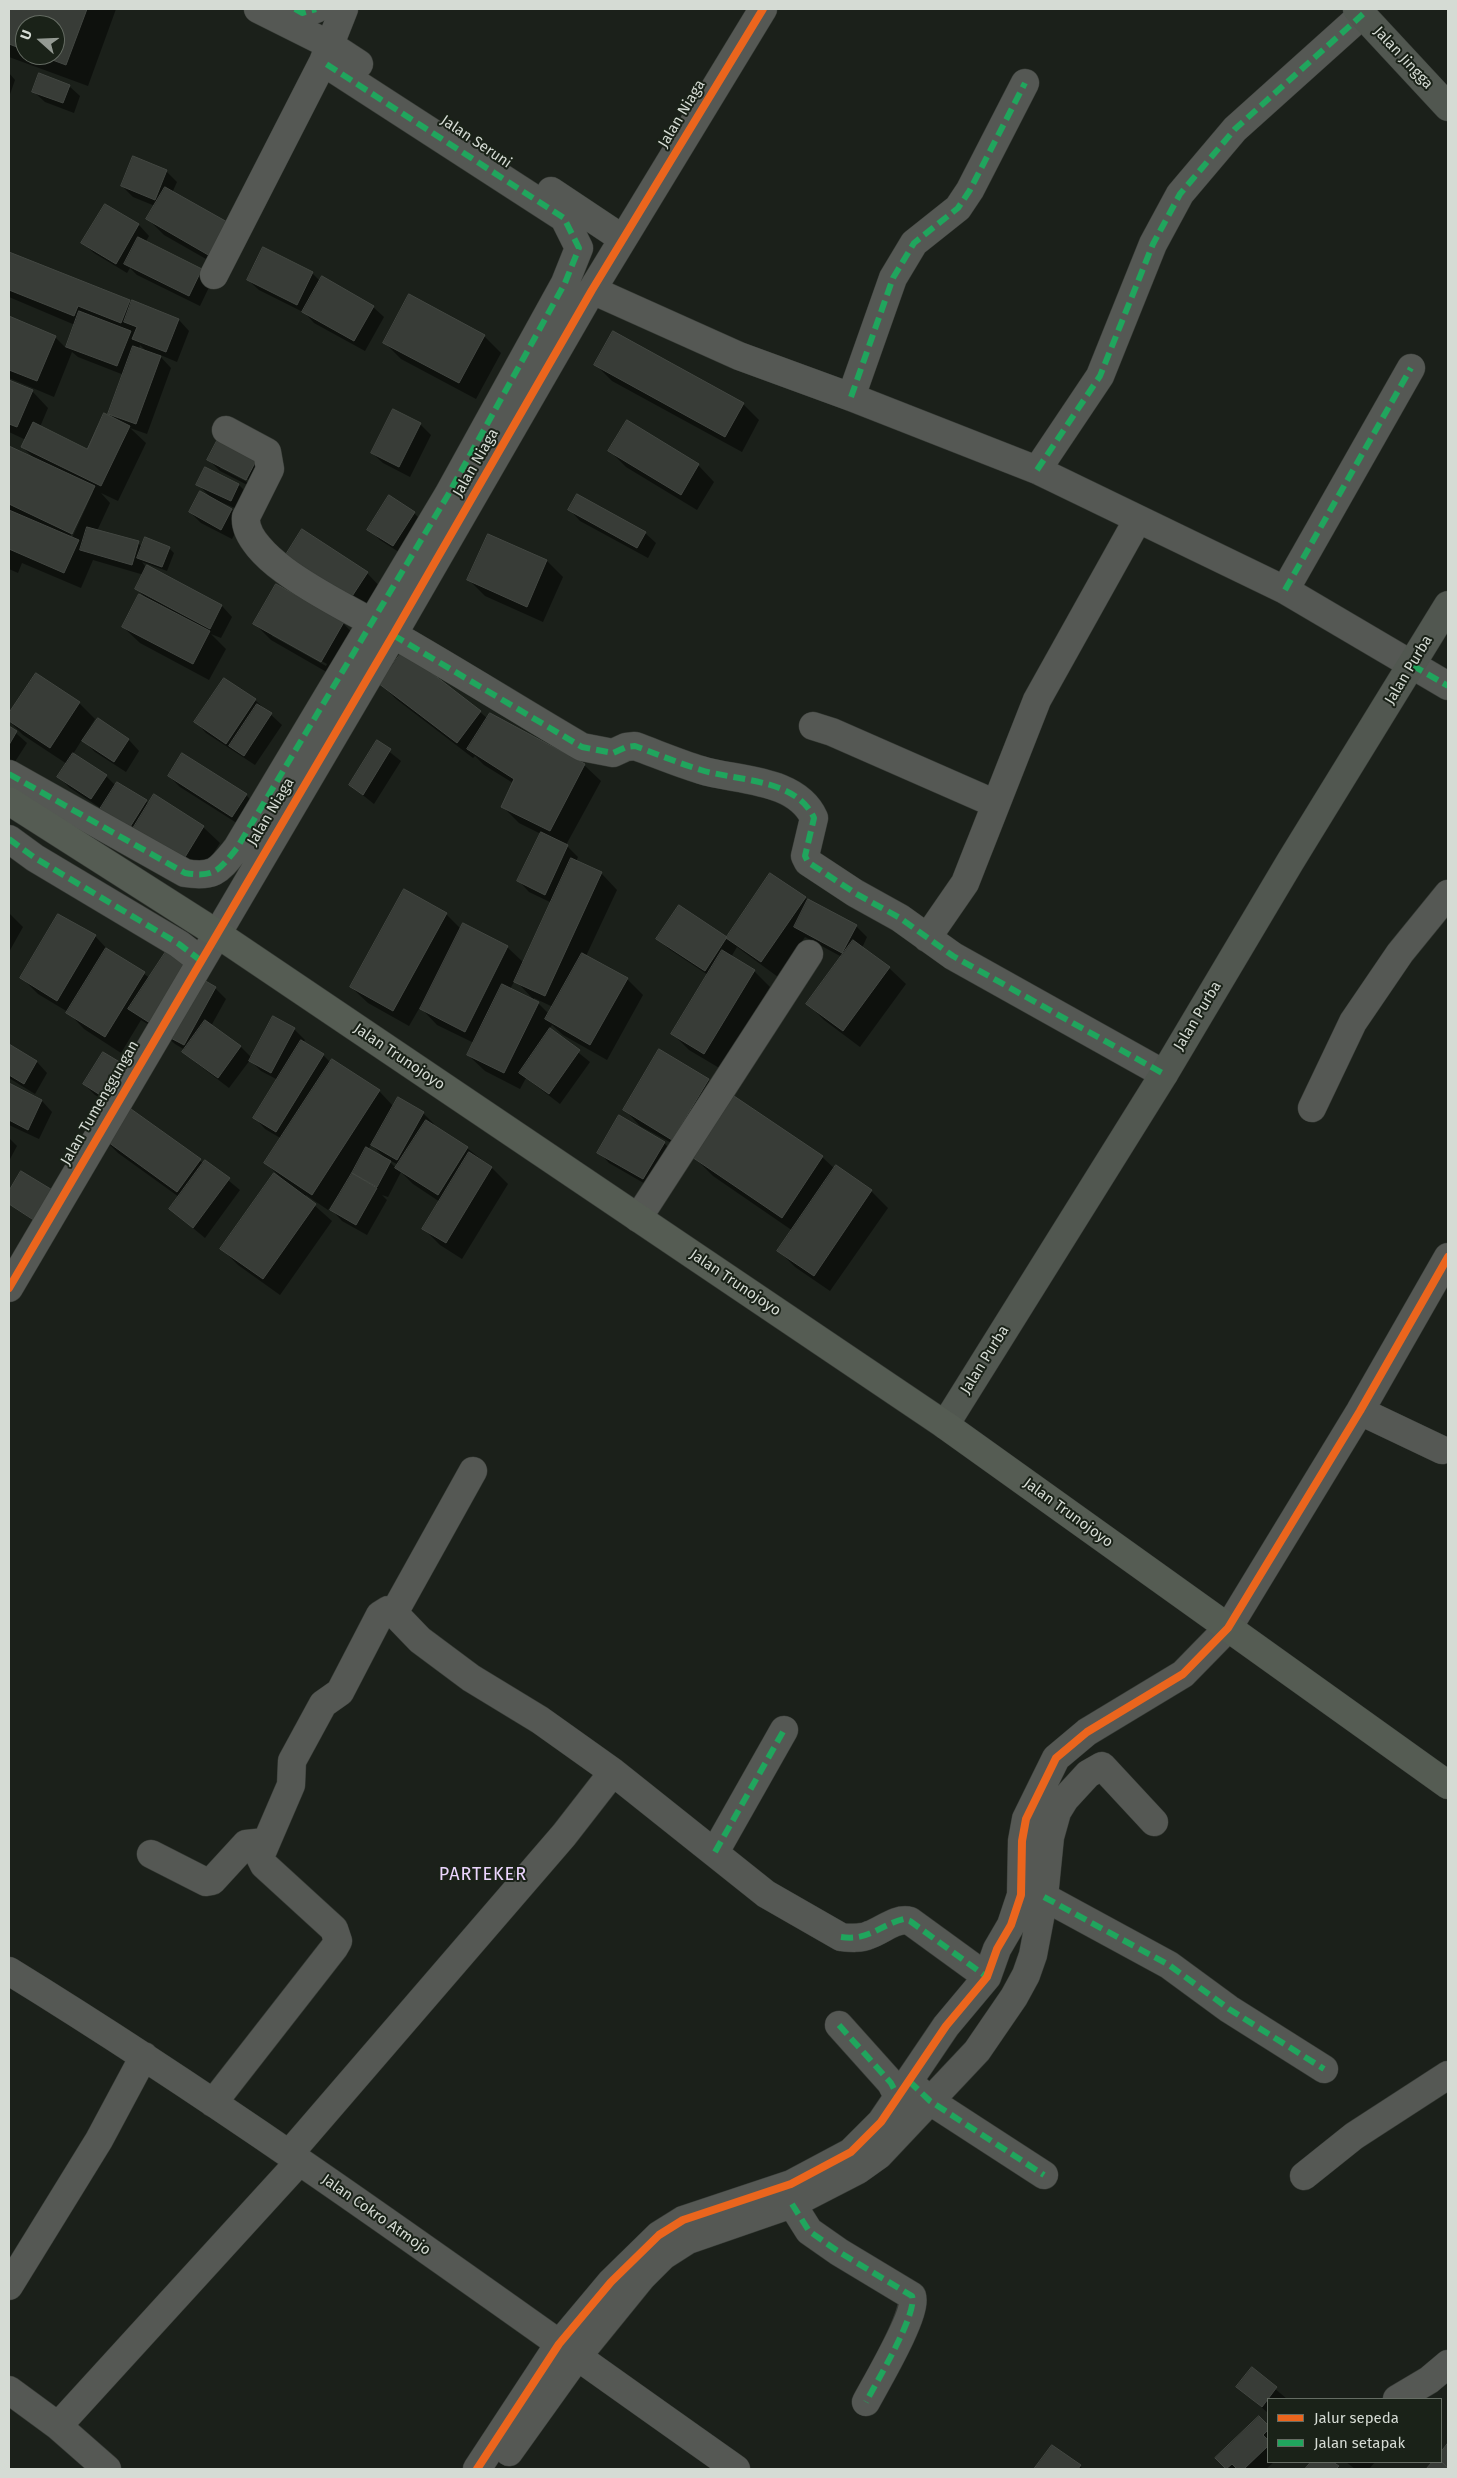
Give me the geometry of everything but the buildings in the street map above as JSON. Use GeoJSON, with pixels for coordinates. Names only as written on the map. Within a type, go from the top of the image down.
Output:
{"type":"FeatureCollection","features":[{"type":"Feature","properties":{"kind":"highway","name":"Jalan Trunojoyo"},"geometry":{"type":"LineString","coordinates":[[9,801],[216,933],[945,1425],[1448,1785]]}},
{"type":"Feature","properties":{"kind":"main road","name":"Jalan Jingga"},"geometry":{"type":"LineString","coordinates":[[1360,12],[1448,107]]}},
{"type":"Feature","properties":{"kind":"main road","name":"Jalan Purba"},"geometry":{"type":"LineString","coordinates":[[945,1425],[1164,1074],[1290,862],[1448,605]]}},
{"type":"Feature","properties":{"kind":"street"},"geometry":{"type":"LineString","coordinates":[[9,774],[185,873],[205,876],[220,870],[237,848],[382,629],[448,495],[525,360],[565,283],[579,248],[564,218],[327,54],[258,9]]}},
{"type":"Feature","properties":{"kind":"street"},"geometry":{"type":"LineString","coordinates":[[295,9],[302,12],[316,9]]}},
{"type":"Feature","properties":{"kind":"street"},"geometry":{"type":"LineString","coordinates":[[214,275],[327,54],[344,9]]}},
{"type":"Feature","properties":{"kind":"street","name":"Jalan Niaga"},"geometry":{"type":"LineString","coordinates":[[216,933],[382,629],[763,9]]}},
{"type":"Feature","properties":{"kind":"street"},"geometry":{"type":"LineString","coordinates":[[1037,470],[1100,376],[1153,244],[1180,194],[1235,129],[1360,12]]}},
{"type":"Feature","properties":{"kind":"street","name":"Jalan Seruni"},"geometry":{"type":"LineString","coordinates":[[327,54],[623,239]]}},
{"type":"Feature","properties":{"kind":"street"},"geometry":{"type":"LineString","coordinates":[[852,397],[893,278],[902,261],[914,243],[958,208],[1025,83]]}},
{"type":"Feature","properties":{"kind":"street"},"geometry":{"type":"LineString","coordinates":[[592,290],[739,356],[852,397],[1037,470],[1285,590],[1448,686]]}},
{"type":"Feature","properties":{"kind":"street"},"geometry":{"type":"LineString","coordinates":[[1285,590],[1410,368]]}},
{"type":"Feature","properties":{"kind":"street"},"geometry":{"type":"LineString","coordinates":[[226,430],[267,452],[270,468],[246,517],[245,526],[250,535],[283,569],[321,595],[582,747],[614,753],[626,747],[635,746],[701,770],[754,780],[804,801],[814,818],[805,856],[808,862],[855,893],[900,918],[953,956],[1164,1074]]}},
{"type":"Feature","properties":{"kind":"street"},"geometry":{"type":"LineString","coordinates":[[927,938],[965,883],[1037,700],[1138,519]]}},
{"type":"Feature","properties":{"kind":"street"},"geometry":{"type":"LineString","coordinates":[[812,726],[832,732],[996,804]]}},
{"type":"Feature","properties":{"kind":"street"},"geometry":{"type":"LineString","coordinates":[[9,839],[35,858],[164,935],[200,960]]}},
{"type":"Feature","properties":{"kind":"street"},"geometry":{"type":"LineString","coordinates":[[1312,1108],[1353,1022],[1400,953],[1448,894]]}},
{"type":"Feature","properties":{"kind":"street","name":"Jalan Tumenggungan"},"geometry":{"type":"LineString","coordinates":[[10,1284],[216,933]]}},
{"type":"Feature","properties":{"kind":"street"},"geometry":{"type":"LineString","coordinates":[[638,1218],[809,954]]}},
{"type":"Feature","properties":{"kind":"street"},"geometry":{"type":"LineString","coordinates":[[476,2469],[499,2454],[611,2282],[659,2235],[683,2220],[791,2184],[813,2182],[858,2170],[879,2155],[915,2092],[946,2026],[988,1977],[997,1949],[1011,1925],[1021,1895],[1022,1841],[1026,1819],[1056,1758],[1083,1735],[1183,1674],[1228,1628],[1360,1411],[1446,1263]]}},
{"type":"Feature","properties":{"kind":"street"},"geometry":{"type":"LineString","coordinates":[[1360,1411],[1442,1450]]}},
{"type":"Feature","properties":{"kind":"street"},"geometry":{"type":"LineString","coordinates":[[393,1612],[400,1604],[473,1472]]}},
{"type":"Feature","properties":{"kind":"street"},"geometry":{"type":"LineString","coordinates":[[213,2104],[338,1941],[334,1929],[260,1861],[265,1842],[291,1785],[292,1761],[323,1704],[340,1692],[380,1615],[384,1611],[393,1612],[427,1646],[613,1772],[766,1894],[841,1937],[854,1939],[868,1936],[904,1919],[910,1921],[988,1977]]}},
{"type":"Feature","properties":{"kind":"street"},"geometry":{"type":"LineString","coordinates":[[715,1852],[784,1730]]}},
{"type":"Feature","properties":{"kind":"street"},"geometry":{"type":"LineString","coordinates":[[1083,1735],[1102,1766],[1154,1822]]}},
{"type":"Feature","properties":{"kind":"street"},"geometry":{"type":"LineString","coordinates":[[915,2092],[977,2051],[1018,1990],[1033,1955],[1044,1897],[1050,1836],[1057,1812],[1065,1799],[1088,1774],[1102,1766]]}},
{"type":"Feature","properties":{"kind":"street"},"geometry":{"type":"LineString","coordinates":[[58,2426],[294,2158],[564,1835],[613,1772]]}},
{"type":"Feature","properties":{"kind":"street"},"geometry":{"type":"LineString","coordinates":[[151,1854],[206,1882],[212,1881],[246,1844],[265,1842]]}},
{"type":"Feature","properties":{"kind":"street"},"geometry":{"type":"LineString","coordinates":[[1044,1897],[1169,1965],[1229,2009],[1324,2069]]}},
{"type":"Feature","properties":{"kind":"street","name":"Jalan Cokro Atmojo"},"geometry":{"type":"LineString","coordinates":[[9,1971],[144,2056],[294,2158],[736,2469]]}},
{"type":"Feature","properties":{"kind":"street"},"geometry":{"type":"LineString","coordinates":[[839,2025],[891,2083],[915,2092],[1044,2175]]}},
{"type":"Feature","properties":{"kind":"street"},"geometry":{"type":"LineString","coordinates":[[9,2286],[99,2140],[144,2056]]}},
{"type":"Feature","properties":{"kind":"street"},"geometry":{"type":"LineString","coordinates":[[1304,2176],[1354,2136],[1448,2075]]}},
{"type":"Feature","properties":{"kind":"street"},"geometry":{"type":"LineString","coordinates":[[568,2350],[663,2256],[688,2240],[792,2204],[813,2182]]}},
{"type":"Feature","properties":{"kind":"street"},"geometry":{"type":"LineString","coordinates":[[792,2204],[810,2231],[847,2257],[912,2296],[914,2302],[907,2323],[866,2402]]}},
{"type":"Feature","properties":{"kind":"street"},"geometry":{"type":"LineString","coordinates":[[1398,2398],[1428,2380],[1448,2364]]}},
{"type":"Feature","properties":{"kind":"street"},"geometry":{"type":"LineString","coordinates":[[9,2390],[58,2426],[106,2469]]}},
{"type":"Feature","properties":{"kind":"marked path"},"geometry":{"type":"LineString","coordinates":[[295,9],[302,13],[316,9]]}},
{"type":"Feature","properties":{"kind":"marked path"},"geometry":{"type":"LineString","coordinates":[[1037,470],[1100,376],[1153,244],[1180,194],[1235,129],[1363,14]]}},
{"type":"Feature","properties":{"kind":"marked path"},"geometry":{"type":"LineString","coordinates":[[9,774],[185,873],[210,873],[221,867],[237,848],[448,495],[565,283],[579,248],[564,218],[323,62]]}},
{"type":"Feature","properties":{"kind":"marked path"},"geometry":{"type":"LineString","coordinates":[[851,397],[893,278],[914,243],[958,208],[970,190],[1025,83]]}},
{"type":"Feature","properties":{"kind":"marked path"},"geometry":{"type":"LineString","coordinates":[[1285,590],[1411,368]]}},
{"type":"Feature","properties":{"kind":"marked path"},"geometry":{"type":"LineString","coordinates":[[393,635],[582,747],[613,753],[626,747],[635,746],[701,770],[764,783],[794,795],[805,805],[814,818],[805,856],[808,862],[855,893],[900,918],[953,956],[1164,1074]]}},
{"type":"Feature","properties":{"kind":"marked path"},"geometry":{"type":"LineString","coordinates":[[1412,665],[1448,686]]}},
{"type":"Feature","properties":{"kind":"marked path"},"geometry":{"type":"LineString","coordinates":[[9,839],[35,858],[179,944],[200,960]]}},
{"type":"Feature","properties":{"kind":"marked path"},"geometry":{"type":"LineString","coordinates":[[715,1852],[784,1730]]}},
{"type":"Feature","properties":{"kind":"marked path"},"geometry":{"type":"LineString","coordinates":[[1044,1897],[1169,1965],[1229,2009],[1324,2069]]}},
{"type":"Feature","properties":{"kind":"marked path"},"geometry":{"type":"LineString","coordinates":[[841,1937],[860,1937],[904,1919],[910,1921],[987,1977]]}},
{"type":"Feature","properties":{"kind":"marked path"},"geometry":{"type":"LineString","coordinates":[[839,2025],[891,2083],[898,2097]]}},
{"type":"Feature","properties":{"kind":"marked path"},"geometry":{"type":"LineString","coordinates":[[909,2081],[930,2101],[1044,2175]]}},
{"type":"Feature","properties":{"kind":"marked path"},"geometry":{"type":"LineString","coordinates":[[792,2204],[809,2231],[839,2252],[912,2296],[912,2305],[903,2332],[866,2402]]}},
{"type":"Feature","properties":{"kind":"cycle path"},"geometry":{"type":"LineString","coordinates":[[9,1288],[393,635],[592,290],[763,9]]}},
{"type":"Feature","properties":{"kind":"cycle path"},"geometry":{"type":"LineString","coordinates":[[477,2469],[559,2344],[611,2282],[659,2235],[683,2220],[791,2184],[851,2152],[881,2122],[946,2026],[987,1977],[997,1949],[1011,1925],[1021,1895],[1022,1841],[1026,1819],[1056,1758],[1087,1732],[1183,1674],[1228,1628],[1360,1411],[1448,1257]]}},
{"type":"Feature","properties":{"kind":"district","name":"PARTEKER"},"geometry":{"type":"Point","coordinates":[483,1875]}}]}
